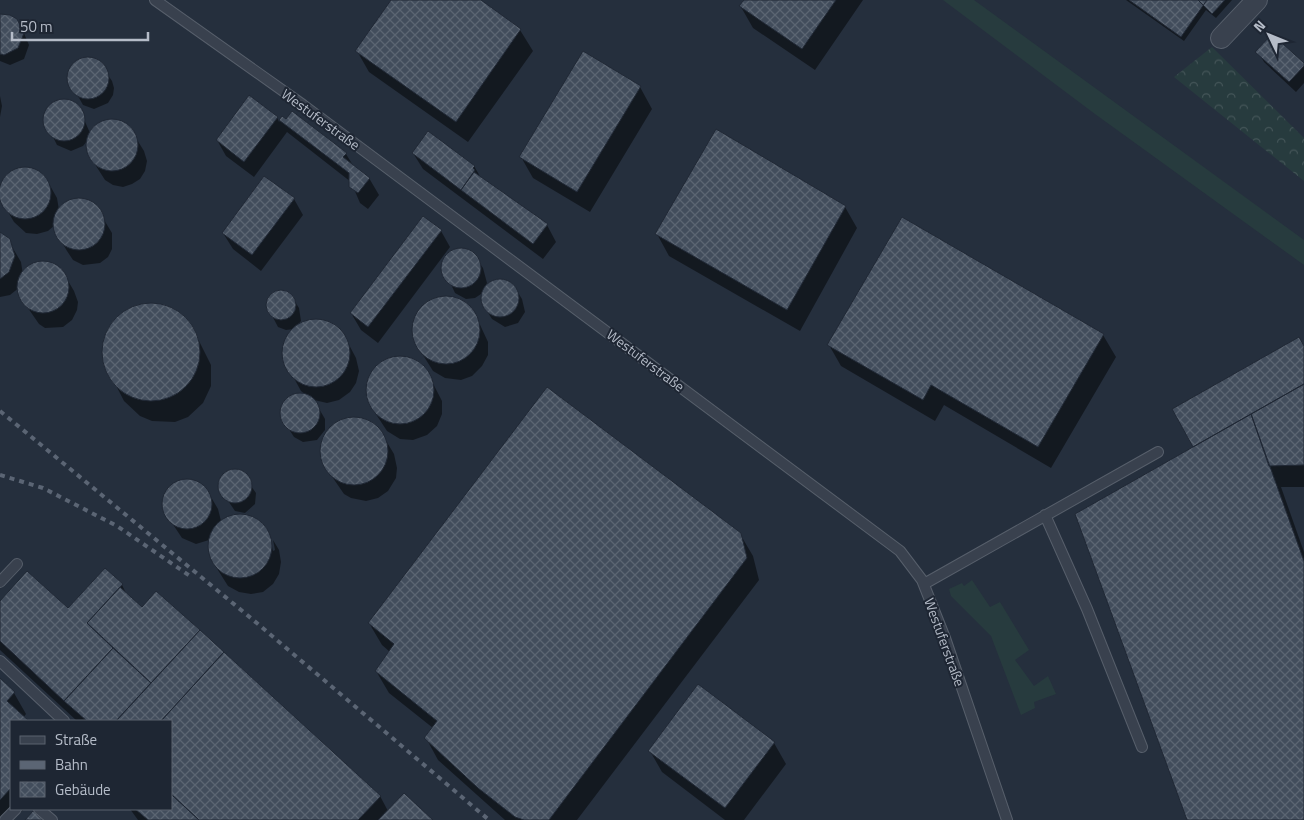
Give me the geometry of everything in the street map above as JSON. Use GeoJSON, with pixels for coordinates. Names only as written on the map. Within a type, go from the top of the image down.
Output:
{"type":"FeatureCollection","features":[{"type":"Feature","properties":{"kind":"street"},"geometry":{"type":"LineString","coordinates":[[1221,38],[1257,0]]}},
{"type":"Feature","properties":{"kind":"lane","name":"Westuferstraße"},"geometry":{"type":"LineString","coordinates":[[155,0],[303,105],[900,551],[924,584],[945,638],[1007,820]]}},
{"type":"Feature","properties":{"kind":"lane"},"geometry":{"type":"LineString","coordinates":[[924,584],[1158,452]]}},
{"type":"Feature","properties":{"kind":"lane"},"geometry":{"type":"LineString","coordinates":[[1045,515],[1086,609],[1142,747]]}},
{"type":"Feature","properties":{"kind":"lane"},"geometry":{"type":"LineString","coordinates":[[0,582],[17,564]]}},
{"type":"Feature","properties":{"kind":"lane"},"geometry":{"type":"LineString","coordinates":[[0,661],[63,720]]}},
{"type":"Feature","properties":{"kind":"lane"},"geometry":{"type":"LineString","coordinates":[[5,820],[15,810]]}},
{"type":"Feature","properties":{"kind":"lane"},"geometry":{"type":"LineString","coordinates":[[40,810],[52,820]]}},
{"type":"Feature","properties":{"kind":"green space"},"geometry":{"type":"Polygon","coordinates":[[[943,0],[974,0],[1304,240],[1304,265],[1095,114],[943,0]]]}},
{"type":"Feature","properties":{"kind":"green space"},"geometry":{"type":"Polygon","coordinates":[[[1212,47],[1304,138],[1304,181],[1174,77],[1212,47]]]}},
{"type":"Feature","properties":{"kind":"green space"},"geometry":{"type":"Polygon","coordinates":[[[972,580],[990,607],[1000,602],[1029,650],[1015,660],[1034,686],[1048,676],[1056,694],[1034,702],[1035,708],[1021,715],[991,636],[951,596],[949,589],[962,583],[964,586],[972,580]]]}},
{"type":"Feature","properties":{"kind":"building"},"geometry":{"type":"Polygon","coordinates":[[[391,0],[481,0],[521,29],[456,122],[355,51],[391,0]]]}},
{"type":"Feature","properties":{"kind":"building"},"geometry":{"type":"Polygon","coordinates":[[[744,0],[836,0],[802,49],[739,6],[744,0]]]}},
{"type":"Feature","properties":{"kind":"building"},"geometry":{"type":"Polygon","coordinates":[[[1129,0],[1207,0],[1181,37],[1129,0]]]}},
{"type":"Feature","properties":{"kind":"building"},"geometry":{"type":"Polygon","coordinates":[[[1198,0],[1225,0],[1212,14],[1198,0]]]}},
{"type":"Feature","properties":{"kind":"building"},"geometry":{"type":"Polygon","coordinates":[[[0,14],[10,15],[17,19],[24,33],[18,48],[4,55],[0,54],[0,14]]]}},
{"type":"Feature","properties":{"kind":"building"},"geometry":{"type":"Polygon","coordinates":[[[1272,34],[1304,63],[1304,66],[1289,82],[1255,52],[1272,34]]]}},
{"type":"Feature","properties":{"kind":"building"},"geometry":{"type":"Polygon","coordinates":[[[583,51],[641,86],[577,192],[519,157],[583,51]]]}},
{"type":"Feature","properties":{"kind":"building"},"geometry":{"type":"Polygon","coordinates":[[[88,57],[103,63],[109,78],[103,93],[88,99],[73,93],[67,78],[73,63],[88,57]]]}},
{"type":"Feature","properties":{"kind":"building"},"geometry":{"type":"Polygon","coordinates":[[[249,95],[278,117],[244,162],[216,140],[249,95]]]}},
{"type":"Feature","properties":{"kind":"building"},"geometry":{"type":"Polygon","coordinates":[[[64,99],[79,105],[85,120],[79,135],[64,141],[49,135],[43,120],[49,105],[64,99]]]}},
{"type":"Feature","properties":{"kind":"building"},"geometry":{"type":"Polygon","coordinates":[[[292,111],[347,153],[343,157],[370,178],[358,193],[349,187],[349,173],[279,120],[282,116],[286,119],[292,111]]]}},
{"type":"Feature","properties":{"kind":"building"},"geometry":{"type":"Polygon","coordinates":[[[112,119],[122,121],[130,127],[136,135],[138,145],[136,155],[130,163],[122,169],[112,171],[102,169],[94,163],[88,155],[86,145],[88,135],[94,127],[102,121],[112,119]]]}},
{"type":"Feature","properties":{"kind":"building"},"geometry":{"type":"Polygon","coordinates":[[[716,129],[846,206],[787,310],[655,234],[716,129]]]}},
{"type":"Feature","properties":{"kind":"building"},"geometry":{"type":"Polygon","coordinates":[[[428,131],[475,166],[473,168],[475,170],[461,190],[412,153],[428,131]]]}},
{"type":"Feature","properties":{"kind":"building"},"geometry":{"type":"Polygon","coordinates":[[[25,167],[39,171],[47,179],[51,193],[47,207],[39,215],[25,219],[11,215],[3,207],[-1,193],[3,179],[11,171],[25,167]]]}},
{"type":"Feature","properties":{"kind":"building"},"geometry":{"type":"Polygon","coordinates":[[[474,172],[548,224],[533,244],[461,190],[474,172]]]}},
{"type":"Feature","properties":{"kind":"building"},"geometry":{"type":"Polygon","coordinates":[[[264,176],[295,198],[252,255],[222,233],[264,176]]]}},
{"type":"Feature","properties":{"kind":"building"},"geometry":{"type":"Polygon","coordinates":[[[79,198],[89,200],[97,206],[103,214],[105,224],[103,234],[97,242],[89,248],[79,250],[69,248],[61,242],[55,234],[53,224],[55,214],[61,206],[69,200],[79,198]]]}},
{"type":"Feature","properties":{"kind":"building"},"geometry":{"type":"Polygon","coordinates":[[[423,216],[442,230],[368,327],[350,313],[423,216]]]}},
{"type":"Feature","properties":{"kind":"building"},"geometry":{"type":"Polygon","coordinates":[[[902,217],[1104,334],[1038,447],[931,385],[923,400],[827,345],[902,217]]]}},
{"type":"Feature","properties":{"kind":"building"},"geometry":{"type":"Polygon","coordinates":[[[0,232],[10,239],[15,256],[9,272],[0,279],[0,232]]]}},
{"type":"Feature","properties":{"kind":"building"},"geometry":{"type":"Polygon","coordinates":[[[465,248],[472,251],[478,257],[481,268],[480,276],[472,285],[465,288],[457,288],[450,285],[442,276],[441,264],[444,257],[453,249],[465,248]]]}},
{"type":"Feature","properties":{"kind":"building"},"geometry":{"type":"Polygon","coordinates":[[[43,261],[57,265],[65,273],[69,287],[65,301],[57,309],[43,313],[29,309],[21,301],[17,287],[21,273],[29,265],[43,261]]]}},
{"type":"Feature","properties":{"kind":"building"},"geometry":{"type":"Polygon","coordinates":[[[500,279],[514,284],[519,298],[514,312],[500,317],[486,312],[481,298],[486,284],[500,279]]]}},
{"type":"Feature","properties":{"kind":"building"},"geometry":{"type":"Polygon","coordinates":[[[281,290],[292,294],[296,305],[292,316],[281,320],[270,316],[266,305],[270,294],[281,290]]]}},
{"type":"Feature","properties":{"kind":"building"},"geometry":{"type":"Polygon","coordinates":[[[446,296],[459,299],[470,306],[477,317],[480,330],[477,343],[470,354],[459,361],[446,364],[433,361],[422,354],[415,343],[412,330],[415,317],[422,306],[433,299],[446,296]]]}},
{"type":"Feature","properties":{"kind":"building"},"geometry":{"type":"Polygon","coordinates":[[[151,303],[170,307],[186,317],[196,333],[200,352],[196,371],[186,387],[170,397],[151,401],[132,397],[116,387],[106,371],[102,352],[106,333],[116,317],[132,307],[151,303]]]}},
{"type":"Feature","properties":{"kind":"building"},"geometry":{"type":"Polygon","coordinates":[[[316,319],[329,322],[340,329],[347,340],[350,353],[347,366],[340,377],[329,384],[316,387],[303,384],[292,377],[285,366],[282,353],[285,340],[292,329],[303,322],[316,319]]]}},
{"type":"Feature","properties":{"kind":"building"},"geometry":{"type":"Polygon","coordinates":[[[1299,337],[1304,346],[1304,384],[1193,447],[1172,409],[1299,337]]]}},
{"type":"Feature","properties":{"kind":"building"},"geometry":{"type":"Polygon","coordinates":[[[400,356],[413,359],[424,366],[431,377],[434,390],[431,403],[424,414],[413,421],[400,424],[387,421],[376,414],[369,403],[366,390],[369,377],[376,366],[387,359],[400,356]]]}},
{"type":"Feature","properties":{"kind":"building"},"geometry":{"type":"Polygon","coordinates":[[[1304,384],[1304,465],[1269,466],[1251,414],[1304,384]]]}},
{"type":"Feature","properties":{"kind":"building"},"geometry":{"type":"Polygon","coordinates":[[[547,387],[741,533],[747,558],[549,820],[524,820],[515,817],[478,788],[424,738],[437,721],[375,671],[394,644],[368,623],[547,387]]]}},
{"type":"Feature","properties":{"kind":"building"},"geometry":{"type":"Polygon","coordinates":[[[300,393],[314,399],[320,413],[314,427],[300,433],[286,427],[280,413],[286,399],[300,393]]]}},
{"type":"Feature","properties":{"kind":"building"},"geometry":{"type":"Polygon","coordinates":[[[1251,414],[1304,561],[1304,820],[1187,820],[1075,514],[1251,414]]]}},
{"type":"Feature","properties":{"kind":"building"},"geometry":{"type":"Polygon","coordinates":[[[361,417],[373,423],[382,432],[388,444],[386,464],[378,475],[361,485],[347,485],[330,475],[322,464],[320,444],[330,427],[341,419],[361,417]]]}},
{"type":"Feature","properties":{"kind":"building"},"geometry":{"type":"Polygon","coordinates":[[[235,469],[247,474],[252,486],[247,498],[235,503],[223,498],[218,486],[223,474],[235,469]]]}},
{"type":"Feature","properties":{"kind":"building"},"geometry":{"type":"Polygon","coordinates":[[[187,479],[196,481],[207,490],[212,504],[210,513],[201,524],[187,529],[178,527],[167,518],[162,504],[164,495],[173,484],[187,479]]]}},
{"type":"Feature","properties":{"kind":"building"},"geometry":{"type":"Polygon","coordinates":[[[234,514],[246,514],[263,523],[270,534],[272,546],[270,558],[263,569],[246,578],[234,578],[222,573],[213,564],[208,552],[208,540],[213,528],[222,519],[234,514]]]}},
{"type":"Feature","properties":{"kind":"building"},"geometry":{"type":"Polygon","coordinates":[[[105,568],[123,584],[87,623],[113,648],[64,701],[0,641],[0,601],[27,571],[68,608],[105,568]]]}},
{"type":"Feature","properties":{"kind":"building"},"geometry":{"type":"Polygon","coordinates":[[[120,587],[142,607],[156,591],[200,630],[151,683],[87,623],[120,587]]]}},
{"type":"Feature","properties":{"kind":"building"},"geometry":{"type":"Polygon","coordinates":[[[200,630],[224,652],[162,720],[117,720],[200,630]]]}},
{"type":"Feature","properties":{"kind":"building"},"geometry":{"type":"Polygon","coordinates":[[[113,648],[151,683],[117,720],[86,720],[64,701],[113,648]]]}},
{"type":"Feature","properties":{"kind":"building"},"geometry":{"type":"Polygon","coordinates":[[[224,652],[381,796],[358,820],[199,820],[172,795],[172,720],[162,720],[224,652]]]}},
{"type":"Feature","properties":{"kind":"building"},"geometry":{"type":"Polygon","coordinates":[[[0,678],[15,692],[7,701],[28,720],[10,720],[10,789],[0,800],[0,678]]]}},
{"type":"Feature","properties":{"kind":"building"},"geometry":{"type":"Polygon","coordinates":[[[698,684],[775,742],[725,808],[648,751],[698,684]]]}},
{"type":"Feature","properties":{"kind":"building"},"geometry":{"type":"Polygon","coordinates":[[[404,793],[433,820],[378,820],[404,793]]]}},
{"type":"Feature","properties":{"kind":"building"},"geometry":{"type":"Polygon","coordinates":[[[172,795],[199,820],[148,820],[136,810],[172,810],[172,795]]]}},
{"type":"Feature","properties":{"kind":"building"},"geometry":{"type":"Polygon","coordinates":[[[33,811],[43,820],[25,820],[33,811]]]}},
{"type":"Feature","properties":{"kind":"railway"},"geometry":{"type":"LineString","coordinates":[[0,411],[252,619],[489,820]]}},
{"type":"Feature","properties":{"kind":"railway"},"geometry":{"type":"LineString","coordinates":[[0,475],[43,488],[117,526],[190,576]]}}]}
